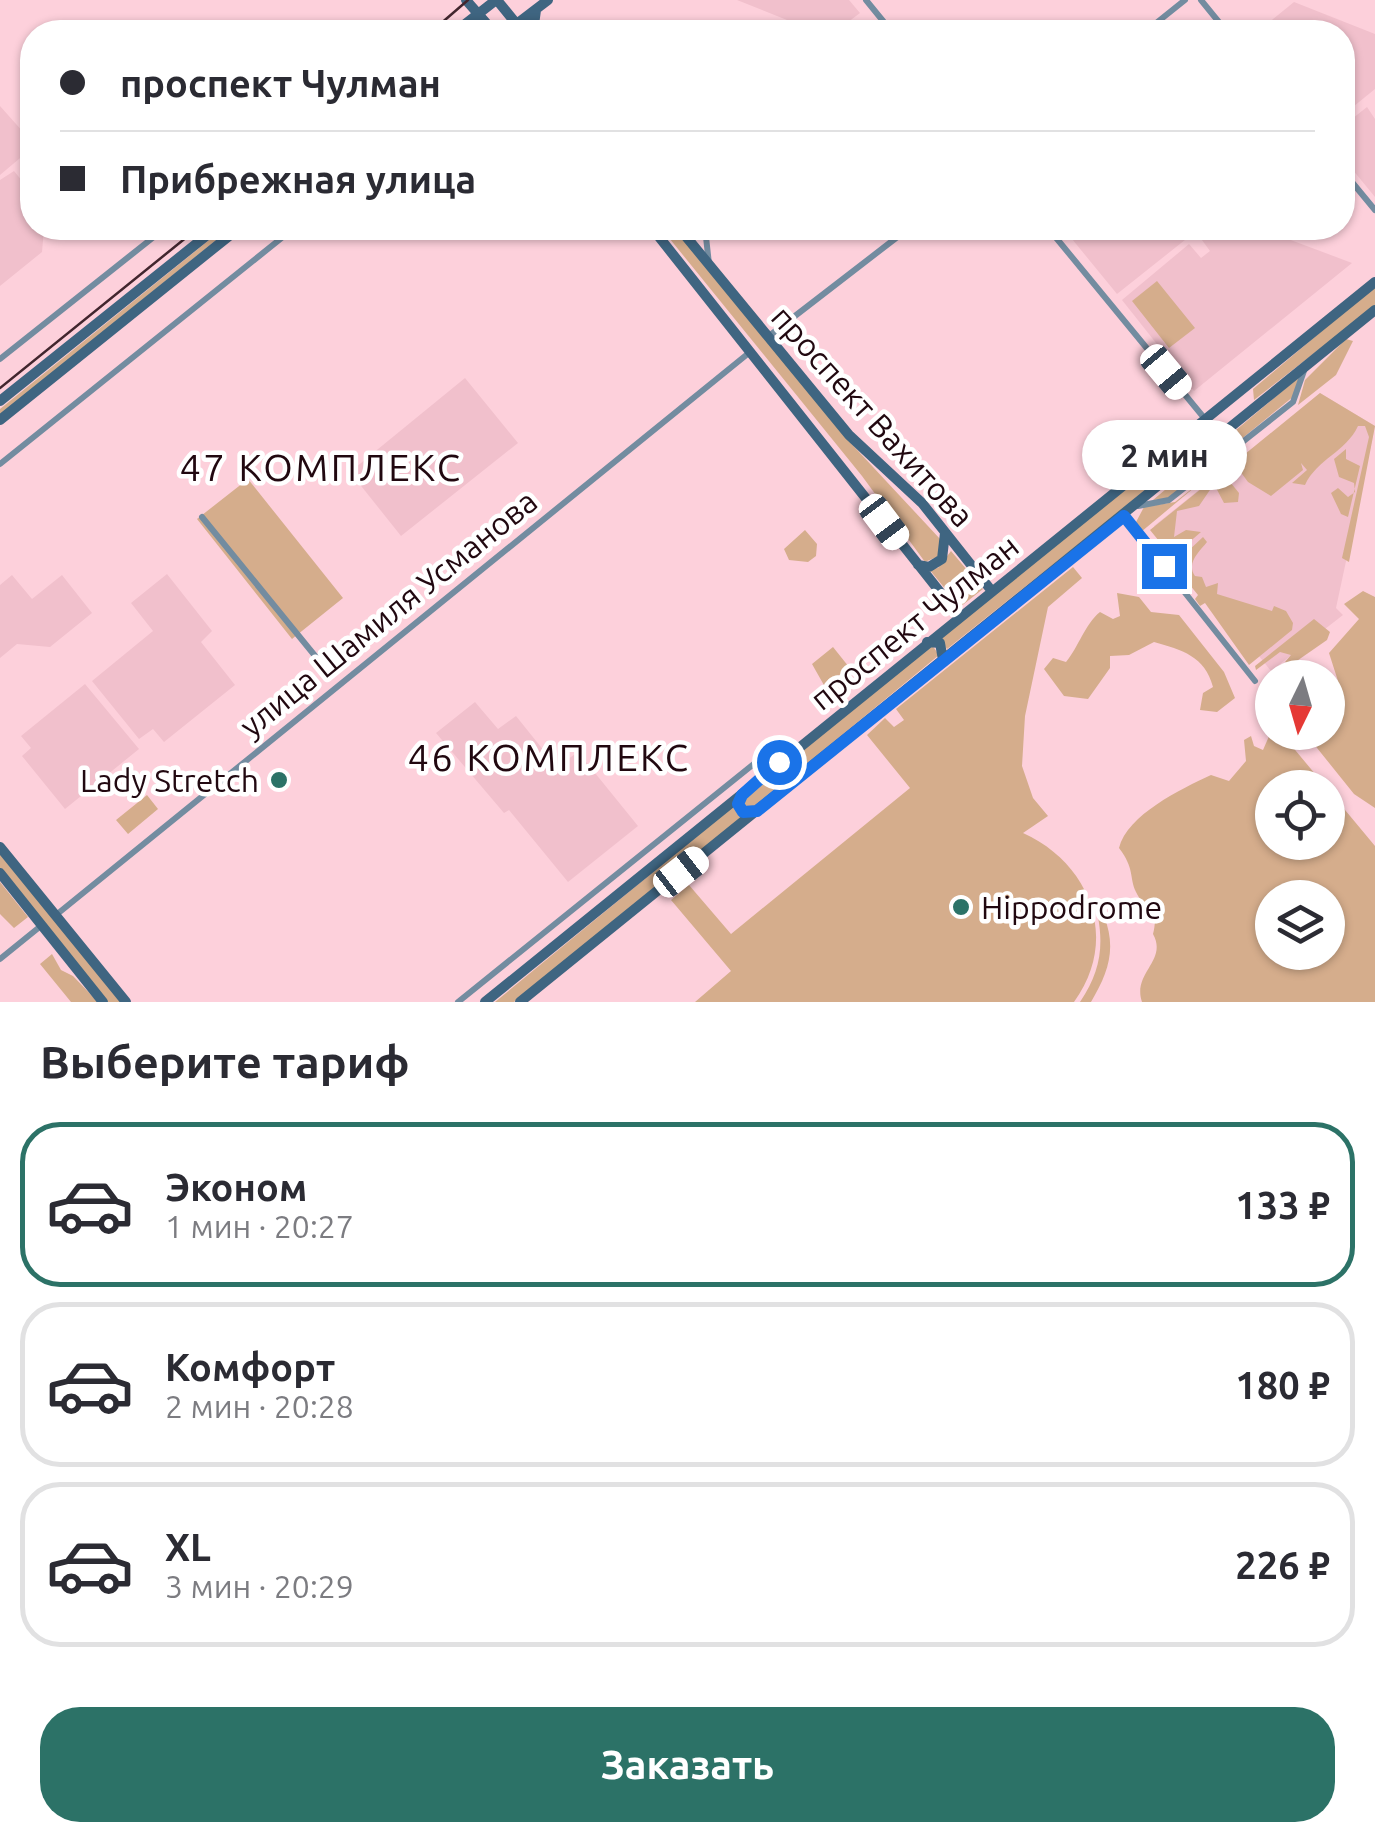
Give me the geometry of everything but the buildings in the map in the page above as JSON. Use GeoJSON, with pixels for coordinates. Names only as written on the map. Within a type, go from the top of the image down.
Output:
{"type":"FeatureCollection","features":[{"type":"Feature","properties":{"kind":"main road"},"geometry":{"type":"LineString","coordinates":[[471,20],[497,0],[513,20]]}},
{"type":"Feature","properties":{"kind":"main road"},"geometry":{"type":"LineString","coordinates":[[527,20],[548,0]]}},
{"type":"Feature","properties":{"kind":"main road"},"geometry":{"type":"LineString","coordinates":[[468,2],[484,20]]}},
{"type":"Feature","properties":{"kind":"main road"},"geometry":{"type":"LineString","coordinates":[[534,20],[536,10]]}},
{"type":"Feature","properties":{"kind":"main road"},"geometry":{"type":"LineString","coordinates":[[0,401],[201,240]]}},
{"type":"Feature","properties":{"kind":"main road"},"geometry":{"type":"LineString","coordinates":[[0,420],[224,240]]}},
{"type":"Feature","properties":{"kind":"main road","name":"проспект Вахитова"},"geometry":{"type":"LineString","coordinates":[[662,240],[959,616]]}},
{"type":"Feature","properties":{"kind":"main road","name":"проспект Вахитова"},"geometry":{"type":"LineString","coordinates":[[689,240],[848,435],[914,495],[991,590]]}},
{"type":"Feature","properties":{"kind":"main road","name":"проспект Чулман"},"geometry":{"type":"LineString","coordinates":[[485,1002],[1375,282]]}},
{"type":"Feature","properties":{"kind":"main road","name":"проспект Чулман"},"geometry":{"type":"LineString","coordinates":[[520,1002],[1375,310]]}},
{"type":"Feature","properties":{"kind":"main road"},"geometry":{"type":"LineString","coordinates":[[1250,383],[1247,398],[1261,404]]}},
{"type":"Feature","properties":{"kind":"main road"},"geometry":{"type":"LineString","coordinates":[[1206,419],[1222,422],[1222,436]]}},
{"type":"Feature","properties":{"kind":"main road"},"geometry":{"type":"LineString","coordinates":[[915,563],[929,566],[942,559],[945,532]]}},
{"type":"Feature","properties":{"kind":"main road"},"geometry":{"type":"LineString","coordinates":[[927,642],[940,644],[943,660]]}},
{"type":"Feature","properties":{"kind":"main road"},"geometry":{"type":"LineString","coordinates":[[742,795],[739,808],[748,813],[757,811]]}},
{"type":"Feature","properties":{"kind":"main road"},"geometry":{"type":"LineString","coordinates":[[0,846],[126,1002]]}},
{"type":"Feature","properties":{"kind":"main road"},"geometry":{"type":"LineString","coordinates":[[0,873],[102,1002]]}},
{"type":"Feature","properties":{"kind":"street"},"geometry":{"type":"LineString","coordinates":[[866,0],[882,20]]}},
{"type":"Feature","properties":{"kind":"street"},"geometry":{"type":"LineString","coordinates":[[1160,20],[1185,0]]}},
{"type":"Feature","properties":{"kind":"street"},"geometry":{"type":"LineString","coordinates":[[1200,0],[1217,20]]}},
{"type":"Feature","properties":{"kind":"street"},"geometry":{"type":"LineString","coordinates":[[1355,186],[1375,210]]}},
{"type":"Feature","properties":{"kind":"street"},"geometry":{"type":"LineString","coordinates":[[0,359],[150,240]]}},
{"type":"Feature","properties":{"kind":"street"},"geometry":{"type":"LineString","coordinates":[[0,464],[279,240]]}},
{"type":"Feature","properties":{"kind":"street"},"geometry":{"type":"LineString","coordinates":[[706,240],[709,265]]}},
{"type":"Feature","properties":{"kind":"street"},"geometry":{"type":"LineString","coordinates":[[768,337],[893,240]]}},
{"type":"Feature","properties":{"kind":"street"},"geometry":{"type":"LineString","coordinates":[[1058,240],[1206,419]]}},
{"type":"Feature","properties":{"kind":"street","name":"улица Шамиля Усманова"},"geometry":{"type":"LineString","coordinates":[[56,915],[752,350]]}},
{"type":"Feature","properties":{"kind":"street"},"geometry":{"type":"LineString","coordinates":[[1136,506],[1169,500],[1293,402],[1305,368]]}},
{"type":"Feature","properties":{"kind":"street"},"geometry":{"type":"LineString","coordinates":[[1124,516],[1255,680]]}},
{"type":"Feature","properties":{"kind":"street"},"geometry":{"type":"LineString","coordinates":[[202,517],[329,674]]}},
{"type":"Feature","properties":{"kind":"street"},"geometry":{"type":"LineString","coordinates":[[458,1002],[755,763],[779,762]]}},
{"type":"Feature","properties":{"kind":"street"},"geometry":{"type":"LineString","coordinates":[[0,959],[42,926]]}},
{"type":"Feature","properties":{"kind":"shaded area"},"geometry":{"type":"Polygon","coordinates":[[[737,0],[849,0],[860,13],[851,20],[787,20],[737,0]]]}},
{"type":"Feature","properties":{"kind":"shaded area"},"geometry":{"type":"Polygon","coordinates":[[[1294,2],[1340,20],[1272,20],[1294,2]]]}},
{"type":"Feature","properties":{"kind":"shaded area"},"geometry":{"type":"Polygon","coordinates":[[[1355,26],[1375,34],[1375,89],[1355,105],[1355,26]]]}},
{"type":"Feature","properties":{"kind":"shaded area"},"geometry":{"type":"Polygon","coordinates":[[[0,106],[20,128],[20,158],[0,175],[0,106]]]}},
{"type":"Feature","properties":{"kind":"shaded area"},"geometry":{"type":"Polygon","coordinates":[[[1367,107],[1375,119],[1375,197],[1355,173],[1355,116],[1367,107]]]}},
{"type":"Feature","properties":{"kind":"shaded area"},"geometry":{"type":"Polygon","coordinates":[[[14,171],[20,178],[20,240],[43,240],[42,252],[0,286],[0,180],[14,171]]]}},
{"type":"Feature","properties":{"kind":"shaded area"},"geometry":{"type":"Polygon","coordinates":[[[209,240],[216,240],[0,415],[0,409],[209,240]]]}},
{"type":"Feature","properties":{"kind":"shaded area"},"geometry":{"type":"Polygon","coordinates":[[[671,240],[686,240],[846,438],[941,540],[939,556],[925,562],[862,476],[671,240]]]}},
{"type":"Feature","properties":{"kind":"shaded area"},"geometry":{"type":"Polygon","coordinates":[[[1073,240],[1185,240],[1117,294],[1073,240]]]}},
{"type":"Feature","properties":{"kind":"shaded area"},"geometry":{"type":"Polygon","coordinates":[[[1202,240],[1291,240],[1352,263],[1194,391],[1122,300],[1189,244],[1201,258],[1210,251],[1202,240]]]}},
{"type":"Feature","properties":{"kind":"shaded area"},"geometry":{"type":"Polygon","coordinates":[[[1157,281],[1195,328],[1169,348],[1132,301],[1157,281]]]}},
{"type":"Feature","properties":{"kind":"shaded area"},"geometry":{"type":"Polygon","coordinates":[[[1375,286],[1375,306],[1254,400],[1253,389],[1375,286]]]}},
{"type":"Feature","properties":{"kind":"shaded area"},"geometry":{"type":"Polygon","coordinates":[[[1346,339],[1353,341],[1336,375],[1298,405],[1305,380],[1346,339]]]}},
{"type":"Feature","properties":{"kind":"shaded area"},"geometry":{"type":"Polygon","coordinates":[[[1299,377],[1294,396],[1169,498],[1153,500],[1299,377]]]}},
{"type":"Feature","properties":{"kind":"shaded area"},"geometry":{"type":"Polygon","coordinates":[[[465,378],[518,443],[401,536],[350,472],[465,378]]]}},
{"type":"Feature","properties":{"kind":"shaded area"},"geometry":{"type":"Polygon","coordinates":[[[1320,393],[1375,426],[1336,608],[1343,615],[1285,660],[1262,660],[1154,526],[1225,469],[1232,469],[1320,393]]]}},
{"type":"Feature","properties":{"kind":"shaded area"},"geometry":{"type":"Polygon","coordinates":[[[1320,393],[1375,426],[1349,562],[1342,558],[1369,437],[1365,426],[1358,426],[1305,485],[1292,483],[1307,470],[1301,463],[1303,470],[1271,496],[1248,482],[1234,463],[1320,393]]]}},
{"type":"Feature","properties":{"kind":"shaded area"},"geometry":{"type":"Polygon","coordinates":[[[1206,423],[1214,424],[1219,432],[947,649],[940,639],[1206,423]]]}},
{"type":"Feature","properties":{"kind":"shaded area"},"geometry":{"type":"Polygon","coordinates":[[[1346,449],[1346,459],[1360,466],[1355,489],[1354,483],[1339,477],[1334,459],[1346,449]]]}},
{"type":"Feature","properties":{"kind":"shaded area"},"geometry":{"type":"Polygon","coordinates":[[[1222,472],[1239,493],[1238,502],[1224,503],[1214,484],[1199,506],[1177,511],[1174,537],[1186,530],[1201,532],[1172,557],[1150,530],[1222,472]]]}},
{"type":"Feature","properties":{"kind":"shaded area"},"geometry":{"type":"Polygon","coordinates":[[[1207,477],[1141,532],[1135,524],[1144,507],[1175,502],[1207,477]]]}},
{"type":"Feature","properties":{"kind":"shaded area"},"geometry":{"type":"Polygon","coordinates":[[[248,479],[343,598],[292,639],[197,519],[248,479]]]}},
{"type":"Feature","properties":{"kind":"shaded area"},"geometry":{"type":"Polygon","coordinates":[[[1338,488],[1348,497],[1354,493],[1348,517],[1341,514],[1331,493],[1338,488]]]}},
{"type":"Feature","properties":{"kind":"shaded area"},"geometry":{"type":"Polygon","coordinates":[[[805,530],[817,544],[816,556],[808,562],[789,560],[784,549],[805,530]]]}},
{"type":"Feature","properties":{"kind":"shaded area"},"geometry":{"type":"Polygon","coordinates":[[[1203,537],[1207,542],[1195,558],[1195,576],[1202,577],[1206,587],[1218,583],[1217,594],[1272,611],[1274,606],[1286,611],[1293,623],[1292,630],[1249,665],[1205,603],[1200,606],[1195,599],[1198,595],[1176,568],[1170,568],[1203,537]]]}},
{"type":"Feature","properties":{"kind":"shaded area"},"geometry":{"type":"Polygon","coordinates":[[[951,551],[983,589],[960,607],[929,569],[938,568],[951,551]]]}},
{"type":"Feature","properties":{"kind":"shaded area"},"geometry":{"type":"Polygon","coordinates":[[[1073,567],[1082,578],[1048,607],[1025,716],[1022,766],[1033,798],[1048,816],[1023,833],[1066,863],[1091,905],[1095,953],[1088,978],[1074,1002],[695,1002],[731,971],[671,900],[689,885],[731,934],[910,788],[867,735],[885,718],[894,727],[904,720],[896,709],[1073,567]]]}},
{"type":"Feature","properties":{"kind":"shaded area"},"geometry":{"type":"Polygon","coordinates":[[[167,574],[212,631],[201,642],[235,685],[164,742],[153,729],[139,739],[92,681],[153,631],[131,603],[167,574]]]}},
{"type":"Feature","properties":{"kind":"shaded area"},"geometry":{"type":"Polygon","coordinates":[[[12,575],[32,599],[62,575],[92,613],[50,647],[17,644],[0,658],[0,585],[12,575]]]}},
{"type":"Feature","properties":{"kind":"shaded area"},"geometry":{"type":"Polygon","coordinates":[[[1363,591],[1375,597],[1375,808],[1354,794],[1345,783],[1345,770],[1335,770],[1319,750],[1345,750],[1345,660],[1331,660],[1329,653],[1359,619],[1344,604],[1363,591]]]}},
{"type":"Feature","properties":{"kind":"shaded area"},"geometry":{"type":"Polygon","coordinates":[[[1117,593],[1139,597],[1151,612],[1179,615],[1224,672],[1235,698],[1217,712],[1200,710],[1203,693],[1213,687],[1204,668],[1183,652],[1154,642],[1129,655],[1110,656],[1110,668],[1088,699],[1064,696],[1044,669],[1053,658],[1066,662],[1100,612],[1113,619],[1120,616],[1117,593]]]}},
{"type":"Feature","properties":{"kind":"shaded area"},"geometry":{"type":"Polygon","coordinates":[[[1314,619],[1330,632],[1327,640],[1298,660],[1287,660],[1291,655],[1280,652],[1263,660],[1314,619]]]}},
{"type":"Feature","properties":{"kind":"shaded area"},"geometry":{"type":"Polygon","coordinates":[[[932,645],[939,655],[751,810],[744,809],[742,800],[932,645]]]}},
{"type":"Feature","properties":{"kind":"shaded area"},"geometry":{"type":"Polygon","coordinates":[[[833,647],[849,667],[825,687],[812,664],[833,647]]]}},
{"type":"Feature","properties":{"kind":"shaded area"},"geometry":{"type":"Polygon","coordinates":[[[85,684],[139,749],[65,809],[22,756],[31,748],[21,736],[85,684]]]}},
{"type":"Feature","properties":{"kind":"shaded area"},"geometry":{"type":"Polygon","coordinates":[[[475,702],[498,729],[516,716],[557,767],[578,752],[638,826],[568,882],[509,810],[504,813],[436,733],[475,702]]]}},
{"type":"Feature","properties":{"kind":"shaded area"},"geometry":{"type":"Polygon","coordinates":[[[1251,736],[1255,750],[1295,750],[1312,770],[1255,770],[1255,860],[1345,860],[1345,810],[1375,846],[1375,1002],[1142,1002],[1142,983],[1156,952],[1155,918],[1136,892],[1119,848],[1124,836],[1144,814],[1185,788],[1211,775],[1229,781],[1246,761],[1244,740],[1251,736]]]}},
{"type":"Feature","properties":{"kind":"shaded area"},"geometry":{"type":"Polygon","coordinates":[[[147,795],[158,809],[128,834],[116,820],[147,795]]]}},
{"type":"Feature","properties":{"kind":"shaded area"},"geometry":{"type":"Polygon","coordinates":[[[736,804],[737,812],[746,816],[514,1002],[495,1002],[736,804]]]}},
{"type":"Feature","properties":{"kind":"shaded area"},"geometry":{"type":"Polygon","coordinates":[[[0,852],[122,1002],[108,1002],[0,868],[0,852]]]}},
{"type":"Feature","properties":{"kind":"shaded area"},"geometry":{"type":"Polygon","coordinates":[[[0,882],[28,917],[14,928],[0,914],[0,882]]]}},
{"type":"Feature","properties":{"kind":"shaded area"},"geometry":{"type":"Polygon","coordinates":[[[1104,916],[1110,939],[1106,971],[1091,1002],[1080,1002],[1096,971],[1100,951],[1098,917],[1104,916]]]}},
{"type":"Feature","properties":{"kind":"shaded area"},"geometry":{"type":"Polygon","coordinates":[[[52,954],[61,970],[73,976],[98,1002],[71,1002],[40,964],[52,954]]]}},
{"type":"Feature","properties":{"kind":"tram line"},"geometry":{"type":"LineString","coordinates":[[445,20],[468,0]]}},
{"type":"Feature","properties":{"kind":"tram line"},"geometry":{"type":"LineString","coordinates":[[0,388],[183,240]]}},
{"type":"Feature","properties":{"kind":"place","name":"Lady Stretch"},"geometry":{"type":"Point","coordinates":[279,780]}},
{"type":"Feature","properties":{"kind":"place","name":"Hippodrome"},"geometry":{"type":"Point","coordinates":[961,907]}},
{"type":"Feature","properties":{"kind":"district","name":"47 КОМПЛЕКС"},"geometry":{"type":"Point","coordinates":[321,467]}},
{"type":"Feature","properties":{"kind":"district","name":"46 КОМПЛЕКС"},"geometry":{"type":"Point","coordinates":[549,757]}},
{"type":"Feature","properties":{"kind":"route"},"geometry":{"type":"LineString","coordinates":[[779,762],[739,798],[743,812],[757,811],[1124,516],[1164,566]]}}]}
